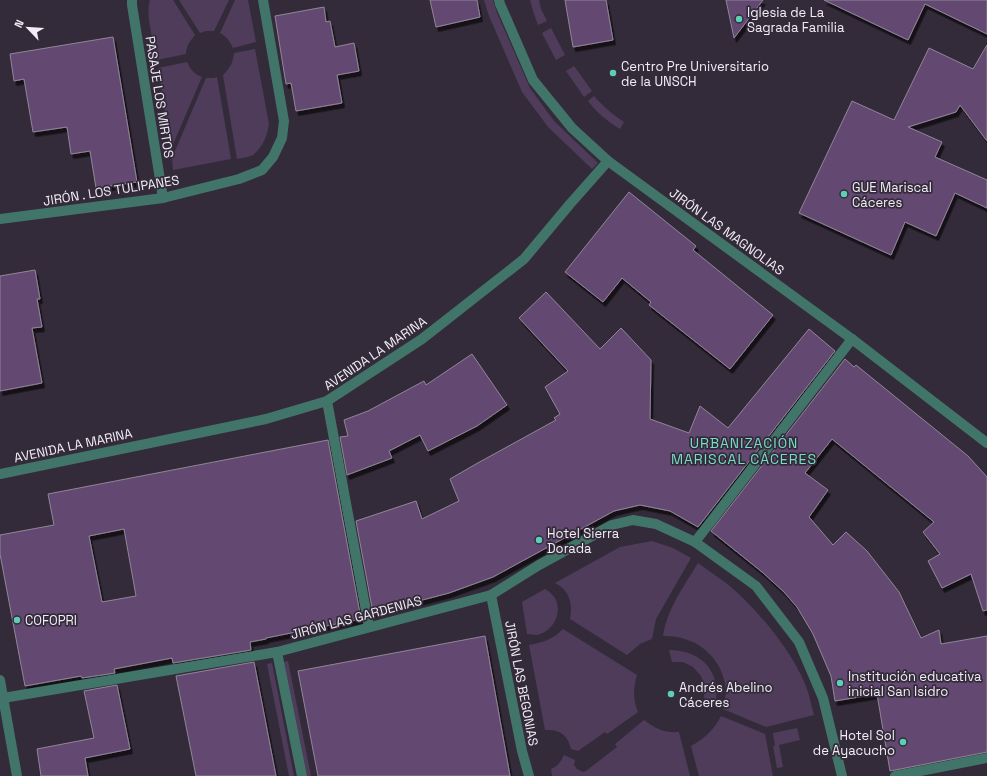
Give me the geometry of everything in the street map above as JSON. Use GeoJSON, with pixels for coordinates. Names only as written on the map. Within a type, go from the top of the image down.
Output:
{"type":"FeatureCollection","features":[{"type":"Feature","properties":{"kind":"street","name":"PASAJE LOS MIRTOS"},"geometry":{"type":"LineString","coordinates":[[132,0],[163,198]]}},
{"type":"Feature","properties":{"kind":"street","name":"JIRÓN . LOS TULIPANES"},"geometry":{"type":"LineString","coordinates":[[0,219],[163,198],[239,179],[262,170],[273,157],[282,138],[284,121],[263,0]]}},
{"type":"Feature","properties":{"kind":"street","name":"JIRÓN LAS MAGNOLIAS"},"geometry":{"type":"LineString","coordinates":[[499,0],[533,80],[572,128],[608,161],[852,339],[987,443]]}},
{"type":"Feature","properties":{"kind":"street","name":"AVENIDA LA MARINA"},"geometry":{"type":"LineString","coordinates":[[0,474],[266,419],[327,401],[422,339],[524,258],[608,161]]}},
{"type":"Feature","properties":{"kind":"street"},"geometry":{"type":"LineString","coordinates":[[695,542],[852,339]]}},
{"type":"Feature","properties":{"kind":"street"},"geometry":{"type":"LineString","coordinates":[[327,401],[369,627]]}},
{"type":"Feature","properties":{"kind":"street","name":"JIRÓN LAS GARDENIAS"},"geometry":{"type":"LineString","coordinates":[[3,698],[277,652],[491,595],[539,565],[612,525],[633,520],[656,524],[695,542],[756,586],[799,642],[823,698],[842,776]]}},
{"type":"Feature","properties":{"kind":"street","name":"JIRÓN LAS BEGONIAS"},"geometry":{"type":"LineString","coordinates":[[491,595],[522,751],[529,776]]}},
{"type":"Feature","properties":{"kind":"street"},"geometry":{"type":"LineString","coordinates":[[277,652],[302,776]]}},
{"type":"Feature","properties":{"kind":"street"},"geometry":{"type":"LineString","coordinates":[[0,680],[17,776]]}},
{"type":"Feature","properties":{"kind":"street"},"geometry":{"type":"LineString","coordinates":[[895,776],[987,758]]}},
{"type":"Feature","properties":{"kind":"shaded area"},"geometry":{"type":"Polygon","coordinates":[[[150,0],[173,0],[195,35],[188,46],[186,54],[157,60],[149,21],[150,0]]]}},
{"type":"Feature","properties":{"kind":"shaded area"},"geometry":{"type":"Polygon","coordinates":[[[179,0],[229,0],[214,31],[200,33],[179,0]]]}},
{"type":"Feature","properties":{"kind":"shaded area"},"geometry":{"type":"Polygon","coordinates":[[[235,0],[248,0],[256,42],[233,48],[228,39],[220,33],[235,0]]]}},
{"type":"Feature","properties":{"kind":"shaded area"},"geometry":{"type":"Polygon","coordinates":[[[484,0],[493,0],[497,13],[530,88],[554,121],[598,163],[592,169],[548,127],[522,92],[489,16],[484,0]]]}},
{"type":"Feature","properties":{"kind":"shaded area"},"geometry":{"type":"Polygon","coordinates":[[[530,0],[539,0],[541,9],[547,21],[538,25],[530,0]]]}},
{"type":"Feature","properties":{"kind":"shaded area"},"geometry":{"type":"Polygon","coordinates":[[[551,28],[565,55],[556,60],[542,33],[551,28]]]}},
{"type":"Feature","properties":{"kind":"shaded area"},"geometry":{"type":"Polygon","coordinates":[[[255,49],[269,124],[264,141],[256,152],[251,156],[237,159],[223,75],[231,65],[234,53],[255,49]]]}},
{"type":"Feature","properties":{"kind":"shaded area"},"geometry":{"type":"Polygon","coordinates":[[[187,62],[193,71],[202,77],[171,149],[158,68],[187,62]]]}},
{"type":"Feature","properties":{"kind":"shaded area"},"geometry":{"type":"Polygon","coordinates":[[[574,66],[592,91],[584,97],[566,71],[574,66]]]}},
{"type":"Feature","properties":{"kind":"shaded area"},"geometry":{"type":"Polygon","coordinates":[[[217,77],[231,159],[173,170],[172,158],[206,78],[217,77]]]}},
{"type":"Feature","properties":{"kind":"shaded area"},"geometry":{"type":"Polygon","coordinates":[[[594,96],[608,110],[624,122],[620,129],[602,116],[588,101],[594,96]]]}},
{"type":"Feature","properties":{"kind":"shaded area"},"geometry":{"type":"Polygon","coordinates":[[[652,541],[673,548],[691,558],[656,619],[652,639],[640,644],[627,655],[570,619],[571,603],[569,598],[564,590],[555,583],[620,547],[652,541]]]}},
{"type":"Feature","properties":{"kind":"shaded area"},"geometry":{"type":"Polygon","coordinates":[[[698,563],[738,593],[774,633],[785,648],[802,678],[808,692],[814,715],[766,727],[723,709],[726,690],[724,678],[720,668],[713,658],[706,650],[686,639],[663,636],[672,607],[698,563]]]}},
{"type":"Feature","properties":{"kind":"shaded area"},"geometry":{"type":"Polygon","coordinates":[[[545,589],[556,600],[558,606],[557,617],[551,627],[542,633],[537,635],[527,634],[522,602],[545,589]]]}},
{"type":"Feature","properties":{"kind":"shaded area"},"geometry":{"type":"Polygon","coordinates":[[[563,629],[637,675],[634,694],[638,712],[607,734],[605,732],[578,751],[571,749],[568,740],[559,732],[545,730],[529,645],[548,640],[563,629]]]}},
{"type":"Feature","properties":{"kind":"shaded area"},"geometry":{"type":"Polygon","coordinates":[[[669,650],[685,652],[693,655],[706,664],[714,677],[716,702],[704,698],[705,686],[701,676],[693,667],[683,662],[672,662],[669,650]]]}},
{"type":"Feature","properties":{"kind":"shaded area"},"geometry":{"type":"Polygon","coordinates":[[[288,661],[311,776],[307,776],[284,662],[288,661]]]}},
{"type":"Feature","properties":{"kind":"shaded area"},"geometry":{"type":"Polygon","coordinates":[[[272,663],[294,776],[289,776],[267,664],[272,663]]]}},
{"type":"Feature","properties":{"kind":"shaded area"},"geometry":{"type":"Polygon","coordinates":[[[721,716],[765,734],[773,776],[699,776],[691,746],[708,734],[721,716]]]}},
{"type":"Feature","properties":{"kind":"shaded area"},"geometry":{"type":"Polygon","coordinates":[[[644,720],[660,730],[679,732],[690,776],[552,776],[551,769],[559,764],[564,755],[575,760],[574,765],[577,769],[583,772],[586,771],[617,747],[615,744],[644,720]]]}},
{"type":"Feature","properties":{"kind":"shaded area"},"geometry":{"type":"Polygon","coordinates":[[[797,728],[800,740],[779,745],[783,767],[777,768],[773,746],[775,746],[773,733],[797,728]]]}},
{"type":"Feature","properties":{"kind":"building"},"geometry":{"type":"Polygon","coordinates":[[[430,0],[477,0],[480,17],[436,27],[430,0]]]}},
{"type":"Feature","properties":{"kind":"building"},"geometry":{"type":"Polygon","coordinates":[[[565,0],[606,0],[613,40],[573,47],[565,0]]]}},
{"type":"Feature","properties":{"kind":"building","name":"Iglesia de La Sagrada Familia"},"geometry":{"type":"Polygon","coordinates":[[[726,0],[763,0],[734,38],[726,0]]]}},
{"type":"Feature","properties":{"kind":"building"},"geometry":{"type":"Polygon","coordinates":[[[824,0],[987,0],[987,34],[925,4],[908,40],[824,0]]]}},
{"type":"Feature","properties":{"kind":"building"},"geometry":{"type":"Polygon","coordinates":[[[324,7],[326,22],[330,21],[335,47],[354,43],[359,71],[337,75],[342,103],[296,111],[291,83],[286,84],[275,16],[324,7]]]}},
{"type":"Feature","properties":{"kind":"building"},"geometry":{"type":"Polygon","coordinates":[[[113,37],[137,182],[96,188],[90,151],[71,154],[67,127],[33,132],[24,79],[14,81],[10,54],[113,37]]]}},
{"type":"Feature","properties":{"kind":"building"},"geometry":{"type":"Polygon","coordinates":[[[987,45],[987,141],[960,105],[956,112],[908,127],[942,142],[935,157],[987,180],[987,208],[955,193],[936,236],[905,222],[891,255],[799,213],[852,101],[894,120],[929,48],[973,69],[987,45]]]}},
{"type":"Feature","properties":{"kind":"building"},"geometry":{"type":"Polygon","coordinates":[[[629,192],[696,246],[693,250],[773,315],[730,369],[649,305],[651,302],[622,278],[603,302],[565,272],[629,192]]]}},
{"type":"Feature","properties":{"kind":"building"},"geometry":{"type":"Polygon","coordinates":[[[35,270],[40,299],[37,299],[42,327],[32,328],[42,383],[0,391],[0,276],[35,270]]]}},
{"type":"Feature","properties":{"kind":"building"},"geometry":{"type":"Polygon","coordinates":[[[546,292],[600,349],[621,328],[651,360],[650,419],[689,433],[700,406],[728,428],[809,329],[835,351],[698,527],[670,511],[640,505],[614,511],[493,577],[449,593],[373,613],[356,521],[416,501],[422,519],[459,501],[450,479],[556,420],[554,418],[560,414],[545,387],[568,371],[519,318],[546,292]]]}},
{"type":"Feature","properties":{"kind":"building"},"geometry":{"type":"Polygon","coordinates":[[[472,354],[507,405],[477,426],[428,451],[420,435],[389,451],[392,458],[347,475],[340,437],[348,436],[344,420],[368,411],[424,381],[426,385],[472,354]]]}},
{"type":"Feature","properties":{"kind":"building"},"geometry":{"type":"Polygon","coordinates":[[[845,359],[854,367],[856,365],[968,456],[987,477],[987,610],[983,611],[971,574],[942,588],[928,561],[940,554],[923,532],[934,522],[832,439],[805,473],[828,490],[809,517],[833,545],[846,532],[867,551],[899,592],[921,638],[939,630],[941,644],[987,636],[987,752],[890,771],[877,694],[835,701],[831,676],[813,634],[797,607],[784,592],[762,572],[711,531],[845,359]]]}},
{"type":"Feature","properties":{"kind":"building"},"geometry":{"type":"Polygon","coordinates":[[[328,440],[361,619],[250,642],[251,650],[173,663],[172,658],[114,669],[115,673],[82,678],[81,676],[25,686],[0,554],[0,535],[54,525],[48,494],[328,440]],[[124,529],[89,536],[102,602],[136,596],[124,529]]]}},
{"type":"Feature","properties":{"kind":"building"},"geometry":{"type":"Polygon","coordinates":[[[485,636],[510,776],[318,776],[298,671],[485,636]]]}},
{"type":"Feature","properties":{"kind":"building"},"geometry":{"type":"Polygon","coordinates":[[[254,662],[276,776],[196,776],[176,676],[254,662]]]}},
{"type":"Feature","properties":{"kind":"building"},"geometry":{"type":"Polygon","coordinates":[[[117,685],[130,749],[85,758],[88,776],[41,776],[37,749],[94,738],[84,691],[117,685]]]}},
{"type":"Feature","properties":{"kind":"place","name":"Iglesia de La Sagrada Familia"},"geometry":{"type":"Point","coordinates":[739,19]}},
{"type":"Feature","properties":{"kind":"place","name":"Centro Pre Universitario de la UNSCH"},"geometry":{"type":"Point","coordinates":[613,73]}},
{"type":"Feature","properties":{"kind":"place","name":"GUE Mariscal Cáceres"},"geometry":{"type":"Point","coordinates":[844,194]}},
{"type":"Feature","properties":{"kind":"place","name":"Hotel Sierra Dorada"},"geometry":{"type":"Point","coordinates":[539,540]}},
{"type":"Feature","properties":{"kind":"place","name":"COFOPRI"},"geometry":{"type":"Point","coordinates":[17,620]}},
{"type":"Feature","properties":{"kind":"place","name":"Institución educativa inicial San Isidro"},"geometry":{"type":"Point","coordinates":[840,683]}},
{"type":"Feature","properties":{"kind":"place","name":"Andrés Abelino Cáceres"},"geometry":{"type":"Point","coordinates":[671,694]}},
{"type":"Feature","properties":{"kind":"place","name":"Hotel Sol de Ayacucho"},"geometry":{"type":"Point","coordinates":[903,742]}},
{"type":"Feature","properties":{"kind":"district","name":"URBANIZACIÓN MARISCAL CÁCERES"},"geometry":{"type":"Point","coordinates":[744,452]}}]}
